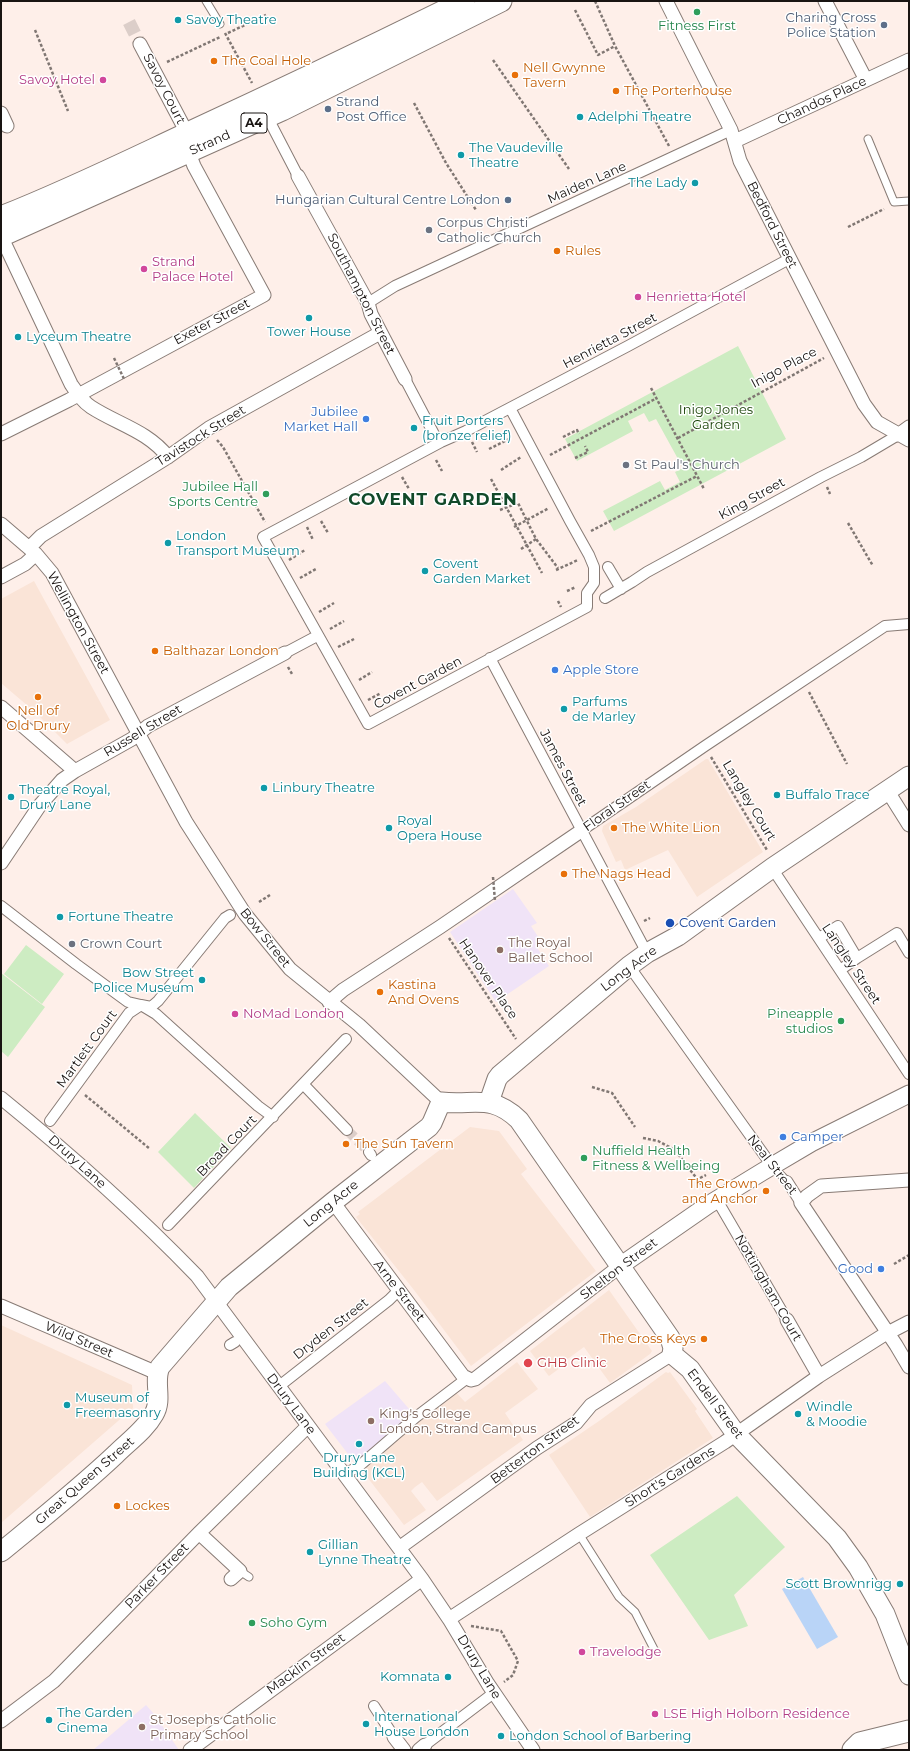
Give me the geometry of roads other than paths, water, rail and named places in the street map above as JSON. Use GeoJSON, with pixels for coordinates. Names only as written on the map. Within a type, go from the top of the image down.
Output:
{"type":"FeatureCollection","features":[{"type":"Feature","properties":{"kind":"main road","name":"Strand"},"geometry":{"type":"LineString","coordinates":[[1,236],[188,143],[359,53],[464,1]]}},
{"type":"Feature","properties":{"kind":"main road","name":"Strand"},"geometry":{"type":"LineString","coordinates":[[1,218],[188,143],[302,101],[493,3]]}},
{"type":"Feature","properties":{"kind":"main road","name":"Long Acre"},"geometry":{"type":"LineString","coordinates":[[489,1102],[500,1074],[629,966],[647,953],[678,936],[772,868],[909,776]]}},
{"type":"Feature","properties":{"kind":"main road","name":"Long Acre"},"geometry":{"type":"LineString","coordinates":[[215,1302],[229,1287],[332,1202],[429,1127],[441,1102]]}},
{"type":"Feature","properties":{"kind":"main road"},"geometry":{"type":"LineString","coordinates":[[441,1102],[489,1102],[504,1108],[519,1120],[670,1338],[673,1348],[672,1354]]}},
{"type":"Feature","properties":{"kind":"main road"},"geometry":{"type":"LineString","coordinates":[[157,1373],[160,1367],[215,1302]]}},
{"type":"Feature","properties":{"kind":"main road","name":"Endell Street"},"geometry":{"type":"LineString","coordinates":[[672,1354],[690,1369],[736,1434],[837,1538],[858,1567],[885,1614],[909,1675]]}},
{"type":"Feature","properties":{"kind":"main road","name":"Great Queen Street"},"geometry":{"type":"LineString","coordinates":[[1,1552],[101,1468],[142,1430],[156,1408],[157,1373]]}},
{"type":"Feature","properties":{"kind":"main road"},"geometry":{"type":"LineString","coordinates":[[853,1750],[860,1743],[909,1731]]}},
{"type":"Feature","properties":{"kind":"main road"},"geometry":{"type":"LineString","coordinates":[[892,1750],[909,1746]]}},
{"type":"Feature","properties":{"kind":"street","name":"Bedford Street"},"geometry":{"type":"LineString","coordinates":[[666,1],[733,136],[740,161],[789,259],[870,414],[877,422],[903,438]]}},
{"type":"Feature","properties":{"kind":"street"},"geometry":{"type":"LineString","coordinates":[[825,1],[866,80]]}},
{"type":"Feature","properties":{"kind":"street","name":"Savoy Court"},"geometry":{"type":"LineString","coordinates":[[140,44],[154,69],[188,143]]}},
{"type":"Feature","properties":{"kind":"street","name":"Chandos Place"},"geometry":{"type":"LineString","coordinates":[[733,136],[866,80],[909,60]]}},
{"type":"Feature","properties":{"kind":"street"},"geometry":{"type":"LineString","coordinates":[[1,113],[7,126]]}},
{"type":"Feature","properties":{"kind":"street","name":"Southampton Street"},"geometry":{"type":"LineString","coordinates":[[271,124],[368,303],[370,314],[435,436],[441,442]]}},
{"type":"Feature","properties":{"kind":"street","name":"Maiden Lane"},"geometry":{"type":"LineString","coordinates":[[368,303],[395,286],[675,157],[733,136]]}},
{"type":"Feature","properties":{"kind":"street","name":"Exeter Street"},"geometry":{"type":"LineString","coordinates":[[1,434],[78,395],[264,294],[194,166],[188,143]]}},
{"type":"Feature","properties":{"kind":"street"},"geometry":{"type":"LineString","coordinates":[[1,236],[71,384],[78,395],[90,406],[147,437],[160,447],[168,457]]}},
{"type":"Feature","properties":{"kind":"street","name":"Henrietta Street"},"geometry":{"type":"LineString","coordinates":[[441,442],[460,434],[628,346],[789,259]]}},
{"type":"Feature","properties":{"kind":"street","name":"Tavistock Street"},"geometry":{"type":"LineString","coordinates":[[1,577],[25,564],[41,536],[168,457],[209,428],[380,333]]}},
{"type":"Feature","properties":{"kind":"street","name":"Covent Garden"},"geometry":{"type":"LineString","coordinates":[[441,442],[263,537],[317,636],[368,724],[587,607],[587,593],[594,583],[594,567],[510,408]]}},
{"type":"Feature","properties":{"kind":"street"},"geometry":{"type":"LineString","coordinates":[[903,438],[909,426]]}},
{"type":"Feature","properties":{"kind":"street","name":"King Street"},"geometry":{"type":"LineString","coordinates":[[605,598],[647,572],[821,477],[903,438]]}},
{"type":"Feature","properties":{"kind":"street","name":"Wellington Street"},"geometry":{"type":"LineString","coordinates":[[1,524],[33,551],[52,573],[138,734]]}},
{"type":"Feature","properties":{"kind":"street"},"geometry":{"type":"LineString","coordinates":[[608,567],[621,589]]}},
{"type":"Feature","properties":{"kind":"street","name":"Floral Street"},"geometry":{"type":"LineString","coordinates":[[329,1002],[343,990],[440,927],[705,746],[885,626],[909,624]]}},
{"type":"Feature","properties":{"kind":"street","name":"Russell Street"},"geometry":{"type":"LineString","coordinates":[[1,863],[40,805],[62,780],[138,734],[153,723],[317,636]]}},
{"type":"Feature","properties":{"kind":"street","name":"James Street"},"geometry":{"type":"LineString","coordinates":[[490,658],[647,953]]}},
{"type":"Feature","properties":{"kind":"street"},"geometry":{"type":"LineString","coordinates":[[1,707],[75,771]]}},
{"type":"Feature","properties":{"kind":"street","name":"Bow Street"},"geometry":{"type":"LineString","coordinates":[[138,734],[186,822],[240,907],[290,969],[329,1002],[360,1025],[441,1102]]}},
{"type":"Feature","properties":{"kind":"street"},"geometry":{"type":"LineString","coordinates":[[887,790],[909,824]]}},
{"type":"Feature","properties":{"kind":"street","name":"Langley Street"},"geometry":{"type":"LineString","coordinates":[[772,868],[909,1074]]}},
{"type":"Feature","properties":{"kind":"street"},"geometry":{"type":"LineString","coordinates":[[1,906],[128,1002],[141,1005],[156,1014],[258,1106],[273,1117]]}},
{"type":"Feature","properties":{"kind":"street","name":"Martlett Court"},"geometry":{"type":"LineString","coordinates":[[50,1121],[129,1013],[141,1005],[151,1007],[158,1001],[230,915]]}},
{"type":"Feature","properties":{"kind":"street"},"geometry":{"type":"LineString","coordinates":[[819,938],[838,926],[857,958]]}},
{"type":"Feature","properties":{"kind":"street"},"geometry":{"type":"LineString","coordinates":[[840,970],[897,933],[909,953]]}},
{"type":"Feature","properties":{"kind":"street","name":"Neal Street"},"geometry":{"type":"LineString","coordinates":[[629,966],[772,1166]]}},
{"type":"Feature","properties":{"kind":"street","name":"Broad Court"},"geometry":{"type":"LineString","coordinates":[[168,1225],[346,1039]]}},
{"type":"Feature","properties":{"kind":"street"},"geometry":{"type":"LineString","coordinates":[[303,1084],[347,1130]]}},
{"type":"Feature","properties":{"kind":"street","name":"Shelton Street"},"geometry":{"type":"LineString","coordinates":[[350,1471],[358,1467],[416,1417],[466,1379],[475,1379],[712,1196],[772,1166],[809,1140],[909,1094]]}},
{"type":"Feature","properties":{"kind":"street","name":"Drury Lane"},"geometry":{"type":"LineString","coordinates":[[1,1098],[42,1132],[159,1236],[197,1276],[422,1579],[452,1623],[488,1684],[533,1750]]}},
{"type":"Feature","properties":{"kind":"street"},"geometry":{"type":"LineString","coordinates":[[801,1203],[806,1196],[821,1186],[909,1180]]}},
{"type":"Feature","properties":{"kind":"street","name":"Neal Street"},"geometry":{"type":"LineString","coordinates":[[787,1181],[909,1367]]}},
{"type":"Feature","properties":{"kind":"street","name":"Nottingham Court"},"geometry":{"type":"LineString","coordinates":[[712,1196],[819,1376]]}},
{"type":"Feature","properties":{"kind":"street","name":"Arne Street"},"geometry":{"type":"LineString","coordinates":[[332,1202],[466,1379]]}},
{"type":"Feature","properties":{"kind":"street","name":"Dryden Street"},"geometry":{"type":"LineString","coordinates":[[278,1387],[399,1290]]}},
{"type":"Feature","properties":{"kind":"street","name":"Wild Street"},"geometry":{"type":"LineString","coordinates":[[1,1306],[157,1373]]}},
{"type":"Feature","properties":{"kind":"street","name":"Short's Gardens"},"geometry":{"type":"LineString","coordinates":[[452,1623],[578,1534],[721,1445],[819,1376],[909,1322]]}},
{"type":"Feature","properties":{"kind":"street","name":"Betterton Street"},"geometry":{"type":"LineString","coordinates":[[399,1548],[537,1448],[576,1423],[591,1406],[672,1354]]}},
{"type":"Feature","properties":{"kind":"street","name":"Parker Street"},"geometry":{"type":"LineString","coordinates":[[1,1721],[14,1713],[54,1681],[199,1533],[308,1426]]}},
{"type":"Feature","properties":{"kind":"street"},"geometry":{"type":"LineString","coordinates":[[199,1533],[240,1575]]}},
{"type":"Feature","properties":{"kind":"street","name":"Macklin Street"},"geometry":{"type":"LineString","coordinates":[[190,1750],[422,1579]]}},
{"type":"Feature","properties":{"kind":"street"},"geometry":{"type":"LineString","coordinates":[[422,1748],[491,1695]]}},
{"type":"Feature","properties":{"kind":"street"},"geometry":{"type":"LineString","coordinates":[[374,1706],[404,1750]]}},
{"type":"Feature","properties":{"kind":"lane"},"geometry":{"type":"LineString","coordinates":[[206,1],[220,24]]}},
{"type":"Feature","properties":{"kind":"lane"},"geometry":{"type":"LineString","coordinates":[[868,139],[894,202],[909,201]]}},
{"type":"Feature","properties":{"kind":"lane","name":"Neal Street"},"geometry":{"type":"LineString","coordinates":[[772,1166],[787,1181]]}},
{"type":"Feature","properties":{"kind":"lane"},"geometry":{"type":"LineString","coordinates":[[578,1534],[619,1597],[635,1612],[655,1651]]}},
{"type":"Feature","properties":{"kind":"water"},"geometry":{"type":"Polygon","coordinates":[[[803,1577],[838,1637],[817,1649],[782,1589],[803,1577]]]}},
{"type":"Feature","properties":{"kind":"tunnel"},"geometry":{"type":"LineString","coordinates":[[129,22],[140,44]]}},
{"type":"Feature","properties":{"kind":"tunnel"},"geometry":{"type":"LineString","coordinates":[[347,1130],[369,1152]]}},
{"type":"Feature","properties":{"kind":"place","name":"Fitness First"},"geometry":{"type":"Point","coordinates":[697,12]}},
{"type":"Feature","properties":{"kind":"place","name":"Savoy Theatre"},"geometry":{"type":"Point","coordinates":[178,20]}},
{"type":"Feature","properties":{"kind":"place","name":"Charing Cross Police Station"},"geometry":{"type":"Point","coordinates":[884,25]}},
{"type":"Feature","properties":{"kind":"place","name":"The Coal Hole"},"geometry":{"type":"Point","coordinates":[214,61]}},
{"type":"Feature","properties":{"kind":"place","name":"Nell Gwynne Tavern"},"geometry":{"type":"Point","coordinates":[515,75]}},
{"type":"Feature","properties":{"kind":"place","name":"Savoy Hotel"},"geometry":{"type":"Point","coordinates":[103,80]}},
{"type":"Feature","properties":{"kind":"place","name":"The Porterhouse"},"geometry":{"type":"Point","coordinates":[616,91]}},
{"type":"Feature","properties":{"kind":"place","name":"Strand Post Office"},"geometry":{"type":"Point","coordinates":[328,109]}},
{"type":"Feature","properties":{"kind":"place","name":"Adelphi Theatre"},"geometry":{"type":"Point","coordinates":[580,117]}},
{"type":"Feature","properties":{"kind":"place","name":"The Vaudeville Theatre"},"geometry":{"type":"Point","coordinates":[461,155]}},
{"type":"Feature","properties":{"kind":"place","name":"The Lady"},"geometry":{"type":"Point","coordinates":[695,183]}},
{"type":"Feature","properties":{"kind":"place","name":"Hungarian Cultural Centre London"},"geometry":{"type":"Point","coordinates":[508,200]}},
{"type":"Feature","properties":{"kind":"place","name":"Corpus Christi Catholic Church"},"geometry":{"type":"Point","coordinates":[429,230]}},
{"type":"Feature","properties":{"kind":"place","name":"Rules"},"geometry":{"type":"Point","coordinates":[557,251]}},
{"type":"Feature","properties":{"kind":"place","name":"Strand Palace Hotel"},"geometry":{"type":"Point","coordinates":[144,269]}},
{"type":"Feature","properties":{"kind":"place","name":"Henrietta Hotel"},"geometry":{"type":"Point","coordinates":[638,297]}},
{"type":"Feature","properties":{"kind":"place","name":"Tower House"},"geometry":{"type":"Point","coordinates":[309,318]}},
{"type":"Feature","properties":{"kind":"place","name":"Lyceum Theatre"},"geometry":{"type":"Point","coordinates":[18,337]}},
{"type":"Feature","properties":{"kind":"place","name":"Jubilee Market Hall"},"geometry":{"type":"Point","coordinates":[366,419]}},
{"type":"Feature","properties":{"kind":"place","name":"Fruit Porters (bronze relief)"},"geometry":{"type":"Point","coordinates":[414,428]}},
{"type":"Feature","properties":{"kind":"place","name":"St Paul's Church"},"geometry":{"type":"Point","coordinates":[626,465]}},
{"type":"Feature","properties":{"kind":"place","name":"Jubilee Hall Sports Centre"},"geometry":{"type":"Point","coordinates":[266,494]}},
{"type":"Feature","properties":{"kind":"place","name":"London Transport Museum"},"geometry":{"type":"Point","coordinates":[168,543]}},
{"type":"Feature","properties":{"kind":"place","name":"Covent Garden Market"},"geometry":{"type":"Point","coordinates":[425,571]}},
{"type":"Feature","properties":{"kind":"place","name":"Balthazar London"},"geometry":{"type":"Point","coordinates":[155,651]}},
{"type":"Feature","properties":{"kind":"place","name":"Apple Store"},"geometry":{"type":"Point","coordinates":[555,670]}},
{"type":"Feature","properties":{"kind":"place","name":"Nell of Old Drury"},"geometry":{"type":"Point","coordinates":[38,697]}},
{"type":"Feature","properties":{"kind":"place","name":"Parfums de Marley"},"geometry":{"type":"Point","coordinates":[564,709]}},
{"type":"Feature","properties":{"kind":"place","name":"Linbury Theatre"},"geometry":{"type":"Point","coordinates":[264,788]}},
{"type":"Feature","properties":{"kind":"place","name":"Buffalo Trace"},"geometry":{"type":"Point","coordinates":[777,795]}},
{"type":"Feature","properties":{"kind":"place","name":"Theatre Royal, Drury Lane"},"geometry":{"type":"Point","coordinates":[11,797]}},
{"type":"Feature","properties":{"kind":"place","name":"Royal Opera House"},"geometry":{"type":"Point","coordinates":[389,828]}},
{"type":"Feature","properties":{"kind":"place","name":"The White Lion"},"geometry":{"type":"Point","coordinates":[614,828]}},
{"type":"Feature","properties":{"kind":"place","name":"The Nags Head"},"geometry":{"type":"Point","coordinates":[564,874]}},
{"type":"Feature","properties":{"kind":"place","name":"Fortune Theatre"},"geometry":{"type":"Point","coordinates":[60,917]}},
{"type":"Feature","properties":{"kind":"place","name":"Covent Garden"},"geometry":{"type":"Point","coordinates":[670,923]}},
{"type":"Feature","properties":{"kind":"place","name":"Crown Court"},"geometry":{"type":"Point","coordinates":[72,944]}},
{"type":"Feature","properties":{"kind":"place","name":"The Royal Ballet School"},"geometry":{"type":"Point","coordinates":[500,950]}},
{"type":"Feature","properties":{"kind":"place","name":"Bow Street Police Museum"},"geometry":{"type":"Point","coordinates":[202,980]}},
{"type":"Feature","properties":{"kind":"place","name":"Kastina And Ovens"},"geometry":{"type":"Point","coordinates":[380,992]}},
{"type":"Feature","properties":{"kind":"place","name":"NoMad London"},"geometry":{"type":"Point","coordinates":[235,1014]}},
{"type":"Feature","properties":{"kind":"place","name":"Pineapple studios"},"geometry":{"type":"Point","coordinates":[841,1021]}},
{"type":"Feature","properties":{"kind":"place","name":"Camper"},"geometry":{"type":"Point","coordinates":[783,1137]}},
{"type":"Feature","properties":{"kind":"place","name":"The Sun Tavern"},"geometry":{"type":"Point","coordinates":[346,1144]}},
{"type":"Feature","properties":{"kind":"place","name":"Nuffield Health Fitness & Wellbeing"},"geometry":{"type":"Point","coordinates":[584,1158]}},
{"type":"Feature","properties":{"kind":"place","name":"The Crown and Anchor"},"geometry":{"type":"Point","coordinates":[766,1191]}},
{"type":"Feature","properties":{"kind":"place","name":"Good"},"geometry":{"type":"Point","coordinates":[881,1269]}},
{"type":"Feature","properties":{"kind":"place","name":"The Cross Keys"},"geometry":{"type":"Point","coordinates":[704,1339]}},
{"type":"Feature","properties":{"kind":"place","name":"GHB Clinic"},"geometry":{"type":"Point","coordinates":[528,1363]}},
{"type":"Feature","properties":{"kind":"place","name":"Museum of Freemasonry"},"geometry":{"type":"Point","coordinates":[67,1405]}},
{"type":"Feature","properties":{"kind":"place","name":"Windle & Moodie"},"geometry":{"type":"Point","coordinates":[798,1414]}},
{"type":"Feature","properties":{"kind":"place","name":"King's College London, Strand Campus"},"geometry":{"type":"Point","coordinates":[371,1421]}},
{"type":"Feature","properties":{"kind":"place","name":"Drury Lane Building (KCL)"},"geometry":{"type":"Point","coordinates":[359,1444]}},
{"type":"Feature","properties":{"kind":"place","name":"Lockes"},"geometry":{"type":"Point","coordinates":[117,1506]}},
{"type":"Feature","properties":{"kind":"place","name":"Gillian Lynne Theatre"},"geometry":{"type":"Point","coordinates":[310,1552]}},
{"type":"Feature","properties":{"kind":"place","name":"Scott Brownrigg"},"geometry":{"type":"Point","coordinates":[900,1584]}},
{"type":"Feature","properties":{"kind":"place","name":"Soho Gym"},"geometry":{"type":"Point","coordinates":[252,1623]}},
{"type":"Feature","properties":{"kind":"place","name":"Travelodge"},"geometry":{"type":"Point","coordinates":[582,1652]}},
{"type":"Feature","properties":{"kind":"place","name":"Komnata"},"geometry":{"type":"Point","coordinates":[448,1677]}},
{"type":"Feature","properties":{"kind":"place","name":"LSE High Holborn Residence"},"geometry":{"type":"Point","coordinates":[655,1714]}},
{"type":"Feature","properties":{"kind":"place","name":"The Garden Cinema"},"geometry":{"type":"Point","coordinates":[49,1720]}},
{"type":"Feature","properties":{"kind":"place","name":"International House London"},"geometry":{"type":"Point","coordinates":[366,1724]}},
{"type":"Feature","properties":{"kind":"place","name":"St Josephs Catholic Primary School"},"geometry":{"type":"Point","coordinates":[142,1727]}},
{"type":"Feature","properties":{"kind":"place","name":"London School of Barbering"},"geometry":{"type":"Point","coordinates":[501,1736]}},
{"type":"Feature","properties":{"kind":"district","name":"COVENT GARDEN"},"geometry":{"type":"Point","coordinates":[433,500]}},
{"type":"Feature","properties":{"kind":"park label","name":"Inigo Jones Garden"},"geometry":{"type":"Point","coordinates":[716,418]}}]}
